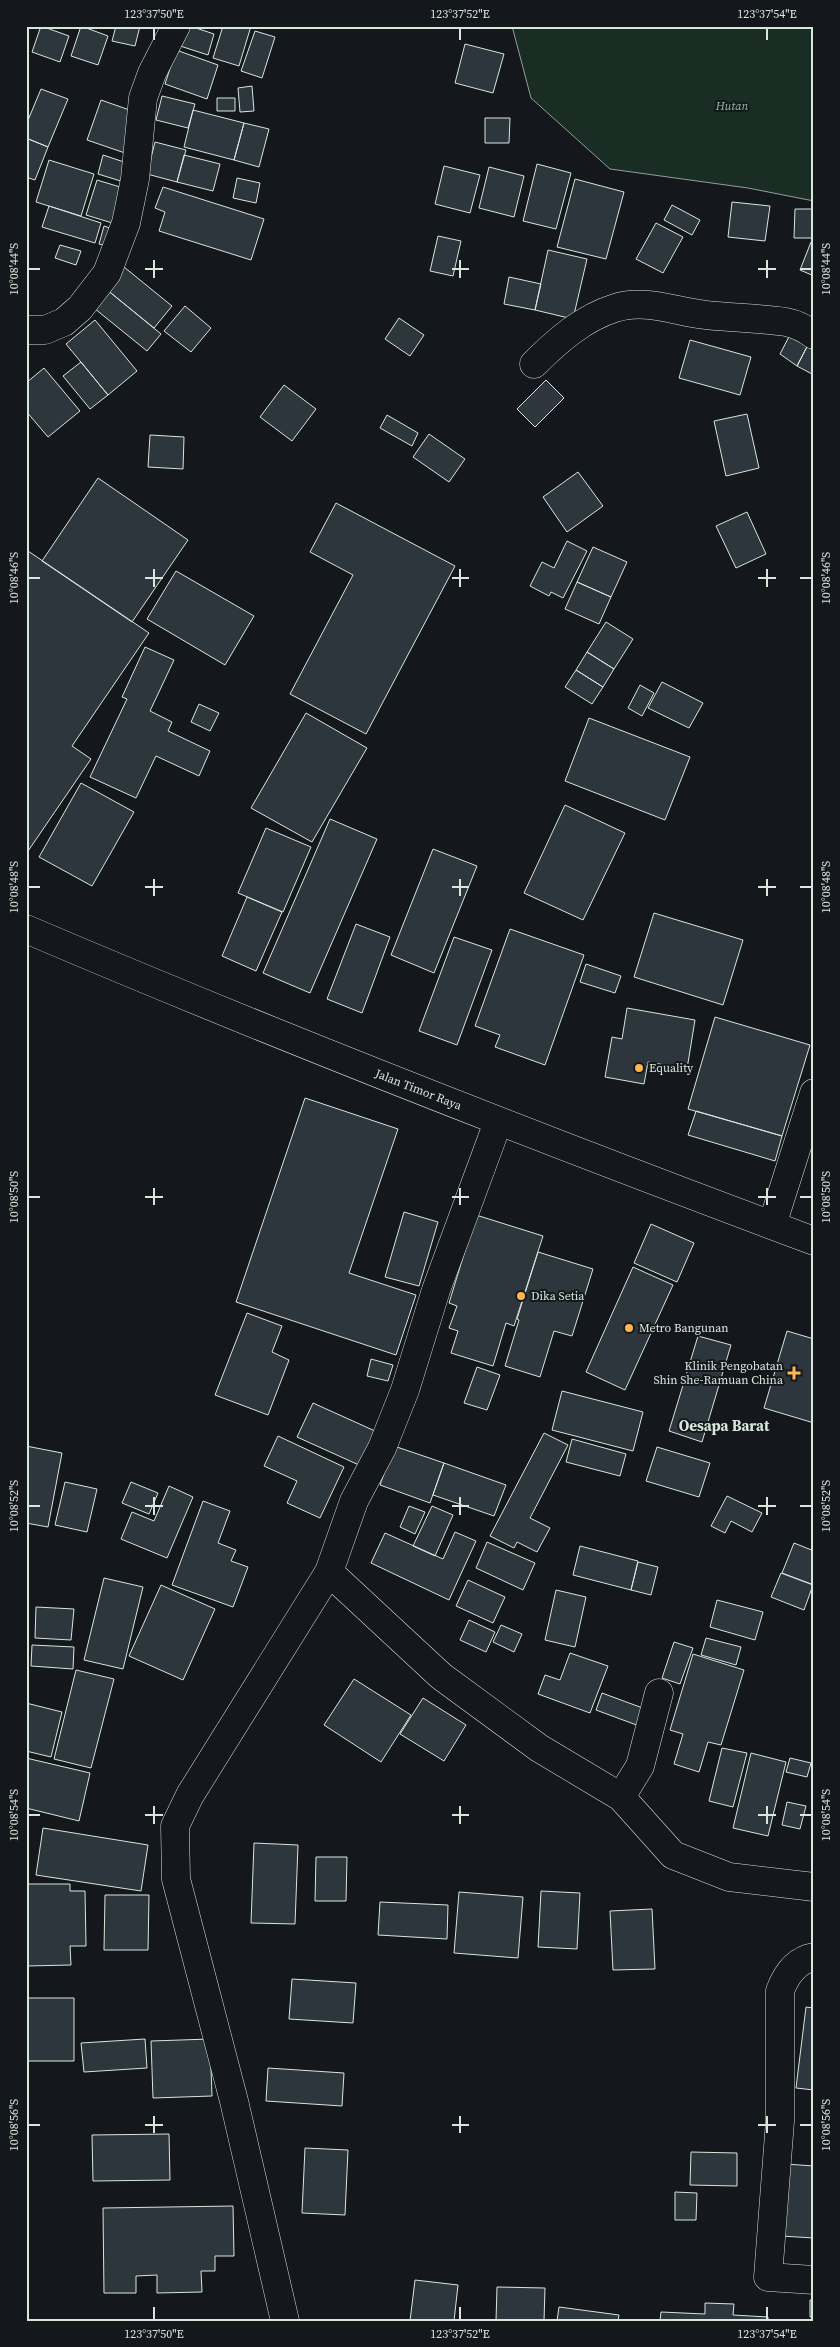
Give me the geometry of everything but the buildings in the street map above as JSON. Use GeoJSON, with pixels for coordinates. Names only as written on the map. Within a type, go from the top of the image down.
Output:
{"type":"FeatureCollection","features":[{"type":"Feature","properties":{"kind":"main road"},"geometry":{"type":"LineString","coordinates":[[26,330],[45,330],[64,322],[80,308],[107,273],[126,223],[135,179],[143,98],[152,72],[176,26]]}},
{"type":"Feature","properties":{"kind":"main road"},"geometry":{"type":"LineString","coordinates":[[534,364],[558,340],[584,323],[614,308],[627,305],[642,304],[696,314],[788,322],[814,335]]}},
{"type":"Feature","properties":{"kind":"main road","name":"Jalan Timor Raya"},"geometry":{"type":"LineString","coordinates":[[26,929],[131,974],[498,1122],[814,1240]]}},
{"type":"Feature","properties":{"kind":"main road"},"geometry":{"type":"LineString","coordinates":[[772,1225],[814,1093]]}},
{"type":"Feature","properties":{"kind":"main road"},"geometry":{"type":"LineString","coordinates":[[285,2321],[234,2101],[176,1879],[175,1826],[190,1795],[328,1572],[354,1500],[382,1448],[405,1390],[436,1290],[498,1122]]}},
{"type":"Feature","properties":{"kind":"main road"},"geometry":{"type":"LineString","coordinates":[[328,1572],[441,1676],[539,1748],[621,1797],[673,1855],[729,1877],[814,1887]]}},
{"type":"Feature","properties":{"kind":"main road"},"geometry":{"type":"LineString","coordinates":[[621,1797],[640,1766],[660,1693]]}},
{"type":"Feature","properties":{"kind":"main road"},"geometry":{"type":"LineString","coordinates":[[814,1957],[804,1958],[785,1976],[780,1991],[780,2121],[768,2277],[814,2280]]}},
{"type":"Feature","properties":{"kind":"green space","name":"Hutan"},"geometry":{"type":"Polygon","coordinates":[[[512,26],[814,26],[814,201],[748,188],[610,169],[531,98],[512,26]]]}},
{"type":"Feature","properties":{"kind":"place","name":"Equality"},"geometry":{"type":"Point","coordinates":[639,1068]}},
{"type":"Feature","properties":{"kind":"place","name":"Dika Setia"},"geometry":{"type":"Point","coordinates":[521,1296]}},
{"type":"Feature","properties":{"kind":"place","name":"Metro Bangunan"},"geometry":{"type":"Point","coordinates":[629,1328]}},
{"type":"Feature","properties":{"kind":"place","name":"Klinik Pengobatan Shin She-Ramuan China"},"geometry":{"type":"Point","coordinates":[794,1373]}},
{"type":"Feature","properties":{"kind":"district","name":"Oesapa Barat"},"geometry":{"type":"Point","coordinates":[724,1425]}}]}
